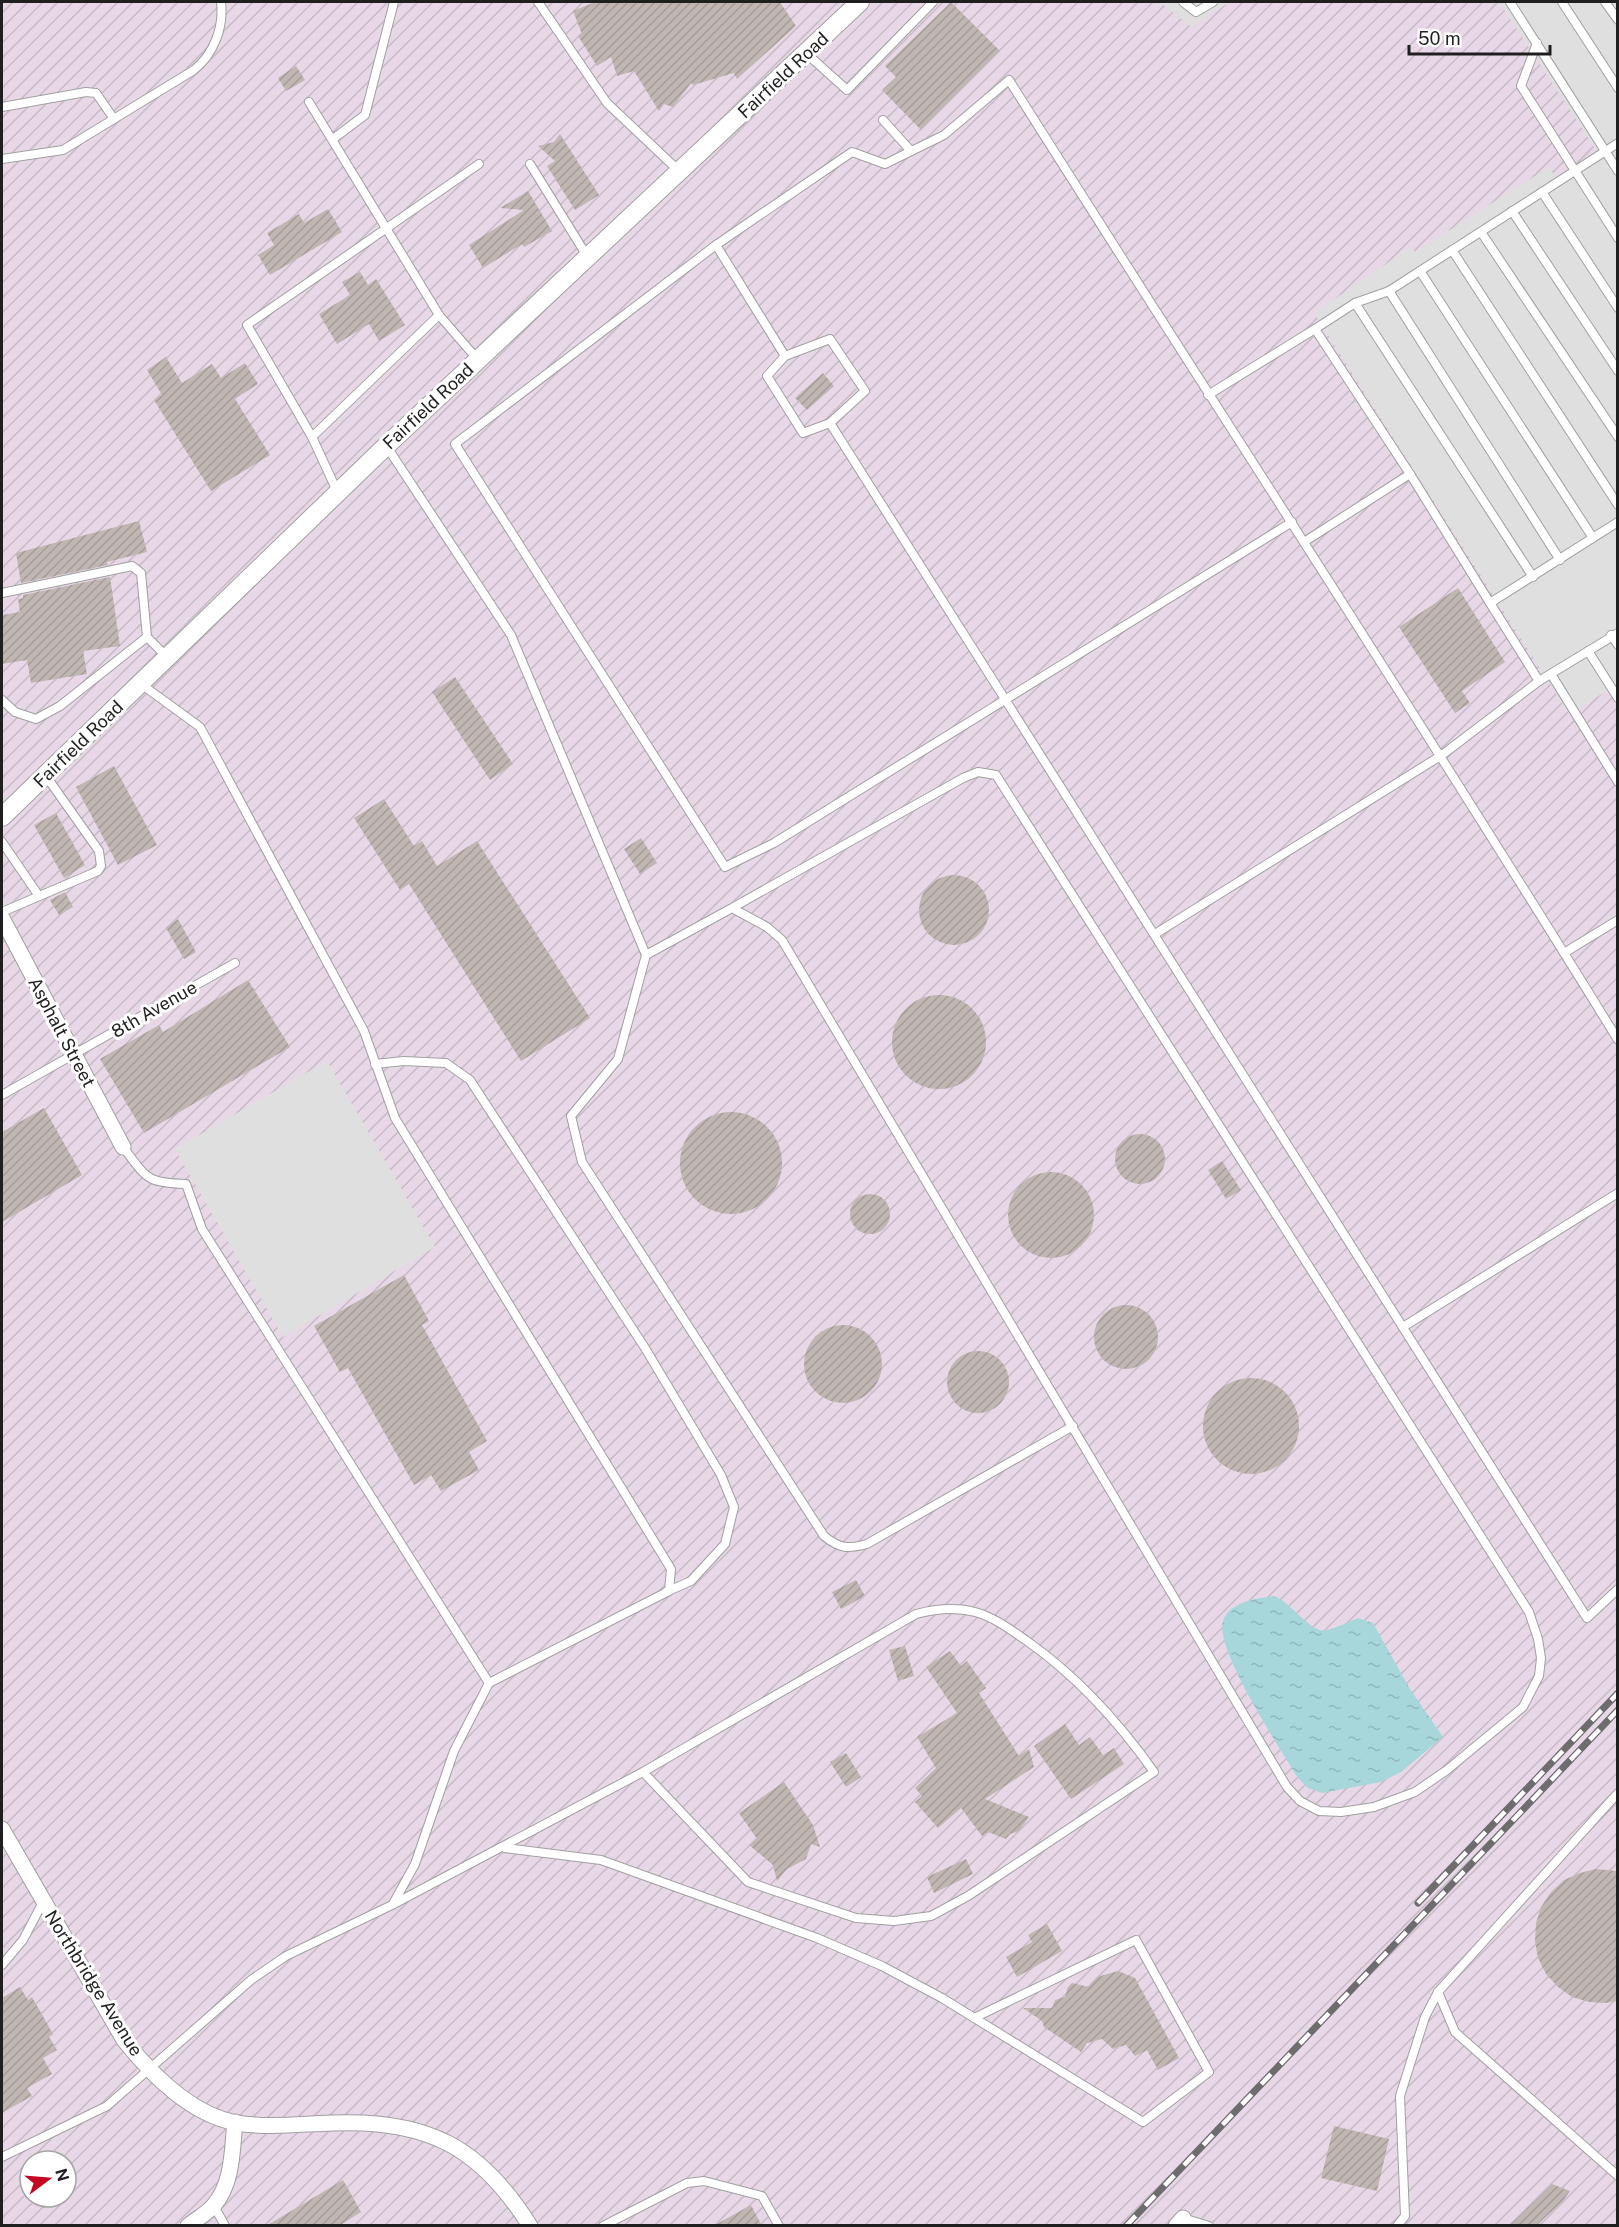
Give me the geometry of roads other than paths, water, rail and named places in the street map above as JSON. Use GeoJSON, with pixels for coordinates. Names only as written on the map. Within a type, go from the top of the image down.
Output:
{"type":"FeatureCollection","features":[{"type":"Feature","properties":{"kind":"street","name":"Fairfield Road"},"geometry":{"type":"LineString","coordinates":[[2,817],[386,446],[860,2]]}},
{"type":"Feature","properties":{"kind":"street","name":"Asphalt Street"},"geometry":{"type":"LineString","coordinates":[[2,918],[123,1147]]}},
{"type":"Feature","properties":{"kind":"street","name":"Northbridge Avenue"},"geometry":{"type":"LineString","coordinates":[[2,1829],[124,2040],[148,2069],[193,2104],[235,2122],[269,2126],[374,2122],[407,2127],[438,2137],[466,2153],[496,2177],[530,2226]]}},
{"type":"Feature","properties":{"kind":"street"},"geometry":{"type":"LineString","coordinates":[[188,2226],[214,2206],[224,2188],[231,2165],[235,2122]]}},
{"type":"Feature","properties":{"kind":"lane"},"geometry":{"type":"LineString","coordinates":[[2,159],[63,150],[208,59],[223,19],[221,2]]}},
{"type":"Feature","properties":{"kind":"lane"},"geometry":{"type":"LineString","coordinates":[[333,139],[365,115],[394,2]]}},
{"type":"Feature","properties":{"kind":"lane"},"geometry":{"type":"LineString","coordinates":[[538,2],[607,103],[680,172]]}},
{"type":"Feature","properties":{"kind":"lane"},"geometry":{"type":"LineString","coordinates":[[807,54],[847,90],[933,2]]}},
{"type":"Feature","properties":{"kind":"lane"},"geometry":{"type":"LineString","coordinates":[[1183,2],[1196,12]]}},
{"type":"Feature","properties":{"kind":"lane"},"geometry":{"type":"LineString","coordinates":[[1190,2],[1196,12]]}},
{"type":"Feature","properties":{"kind":"lane"},"geometry":{"type":"LineString","coordinates":[[1196,12],[1213,2]]}},
{"type":"Feature","properties":{"kind":"lane"},"geometry":{"type":"LineString","coordinates":[[1510,2],[1617,171]]}},
{"type":"Feature","properties":{"kind":"lane"},"geometry":{"type":"LineString","coordinates":[[1562,2],[1617,88]]}},
{"type":"Feature","properties":{"kind":"lane"},"geometry":{"type":"LineString","coordinates":[[1605,2],[1617,20]]}},
{"type":"Feature","properties":{"kind":"lane"},"geometry":{"type":"LineString","coordinates":[[1537,43],[1521,86],[1617,238]]}},
{"type":"Feature","properties":{"kind":"lane"},"geometry":{"type":"LineString","coordinates":[[1292,522],[774,843],[725,867],[455,444],[716,245],[852,153],[885,164],[911,152],[944,135],[1009,80],[1208,395],[1292,522],[1442,755],[1617,1040]]}},
{"type":"Feature","properties":{"kind":"lane"},"geometry":{"type":"LineString","coordinates":[[2,107],[86,92],[96,93],[114,119]]}},
{"type":"Feature","properties":{"kind":"lane"},"geometry":{"type":"LineString","coordinates":[[309,102],[440,315],[478,360]]}},
{"type":"Feature","properties":{"kind":"lane"},"geometry":{"type":"LineString","coordinates":[[883,120],[911,152]]}},
{"type":"Feature","properties":{"kind":"lane"},"geometry":{"type":"LineString","coordinates":[[1208,395],[1355,303],[1389,291],[1617,142]]}},
{"type":"Feature","properties":{"kind":"lane"},"geometry":{"type":"LineString","coordinates":[[338,492],[312,437],[247,325],[479,164]]}},
{"type":"Feature","properties":{"kind":"lane"},"geometry":{"type":"LineString","coordinates":[[530,164],[588,257]]}},
{"type":"Feature","properties":{"kind":"lane"},"geometry":{"type":"LineString","coordinates":[[1542,192],[1617,308]]}},
{"type":"Feature","properties":{"kind":"lane"},"geometry":{"type":"LineString","coordinates":[[1512,211],[1617,371]]}},
{"type":"Feature","properties":{"kind":"lane"},"geometry":{"type":"LineString","coordinates":[[1481,232],[1617,437]]}},
{"type":"Feature","properties":{"kind":"lane"},"geometry":{"type":"LineString","coordinates":[[716,245],[785,356]]}},
{"type":"Feature","properties":{"kind":"lane"},"geometry":{"type":"LineString","coordinates":[[1452,250],[1617,505]]}},
{"type":"Feature","properties":{"kind":"lane"},"geometry":{"type":"LineString","coordinates":[[1420,271],[1593,538]]}},
{"type":"Feature","properties":{"kind":"lane"},"geometry":{"type":"LineString","coordinates":[[1389,291],[1560,560]]}},
{"type":"Feature","properties":{"kind":"lane"},"geometry":{"type":"LineString","coordinates":[[1355,303],[1533,577]]}},
{"type":"Feature","properties":{"kind":"lane"},"geometry":{"type":"LineString","coordinates":[[312,437],[440,315]]}},
{"type":"Feature","properties":{"kind":"lane"},"geometry":{"type":"LineString","coordinates":[[1315,329],[1410,474],[1539,681]]}},
{"type":"Feature","properties":{"kind":"lane"},"geometry":{"type":"LineString","coordinates":[[830,339],[865,391],[830,423],[803,433],[767,376],[785,356],[830,339]]}},
{"type":"Feature","properties":{"kind":"lane"},"geometry":{"type":"LineString","coordinates":[[830,423],[1587,1618],[1617,1589]]}},
{"type":"Feature","properties":{"kind":"lane"},"geometry":{"type":"LineString","coordinates":[[386,446],[511,635],[646,955],[618,1059],[571,1116],[582,1162],[825,1536],[837,1547],[849,1549],[867,1544],[1073,1426]]}},
{"type":"Feature","properties":{"kind":"lane"},"geometry":{"type":"LineString","coordinates":[[1304,542],[1410,474]]}},
{"type":"Feature","properties":{"kind":"lane"},"geometry":{"type":"LineString","coordinates":[[1490,603],[1617,522]]}},
{"type":"Feature","properties":{"kind":"lane"},"geometry":{"type":"LineString","coordinates":[[2,593],[132,566],[141,573],[147,637],[167,657]]}},
{"type":"Feature","properties":{"kind":"lane"},"geometry":{"type":"LineString","coordinates":[[1155,934],[1442,755],[1539,681],[1614,634],[1617,645]]}},
{"type":"Feature","properties":{"kind":"lane"},"geometry":{"type":"LineString","coordinates":[[2,700],[15,712],[36,719],[60,706],[147,637]]}},
{"type":"Feature","properties":{"kind":"lane"},"geometry":{"type":"LineString","coordinates":[[1588,651],[1617,698]]}},
{"type":"Feature","properties":{"kind":"lane"},"geometry":{"type":"LineString","coordinates":[[1551,674],[1617,782]]}},
{"type":"Feature","properties":{"kind":"lane"},"geometry":{"type":"LineString","coordinates":[[140,683],[200,727],[364,1032],[395,1118],[671,1569],[669,1591],[489,1683],[454,1751],[415,1864],[392,1905]]}},
{"type":"Feature","properties":{"kind":"lane"},"geometry":{"type":"LineString","coordinates":[[646,955],[963,778],[978,772],[996,775],[1529,1612],[1538,1639],[1541,1658],[1539,1676],[1523,1707],[1447,1770],[1415,1792],[1374,1807],[1341,1812],[1319,1811],[1300,1801],[1287,1787],[782,940],[767,927],[732,908]]}},
{"type":"Feature","properties":{"kind":"lane"},"geometry":{"type":"LineString","coordinates":[[2,912],[98,871],[101,866],[99,851],[45,775]]}},
{"type":"Feature","properties":{"kind":"lane"},"geometry":{"type":"LineString","coordinates":[[2,842],[39,896]]}},
{"type":"Feature","properties":{"kind":"lane"},"geometry":{"type":"LineString","coordinates":[[1564,953],[1617,920]]}},
{"type":"Feature","properties":{"kind":"lane","name":"8th Avenue"},"geometry":{"type":"LineString","coordinates":[[2,1095],[235,963]]}},
{"type":"Feature","properties":{"kind":"lane"},"geometry":{"type":"LineString","coordinates":[[375,1064],[404,1060],[446,1063],[470,1080],[645,1348],[721,1475],[734,1507],[725,1544],[691,1581],[664,1593]]}},
{"type":"Feature","properties":{"kind":"lane"},"geometry":{"type":"LineString","coordinates":[[123,1147],[146,1177],[154,1182],[186,1184],[202,1229],[489,1683]]}},
{"type":"Feature","properties":{"kind":"lane"},"geometry":{"type":"LineString","coordinates":[[1403,1327],[1617,1193]]}},
{"type":"Feature","properties":{"kind":"lane"},"geometry":{"type":"LineString","coordinates":[[2,2157],[107,2106],[251,1980],[286,1956],[503,1848],[643,1772],[916,1614],[939,1609],[975,1612],[1005,1626],[1057,1662],[1099,1702],[1154,1772],[968,1896],[931,1916],[894,1921],[856,1918],[748,1882],[643,1772]]}},
{"type":"Feature","properties":{"kind":"lane"},"geometry":{"type":"LineString","coordinates":[[1397,2226],[1405,2216],[1400,2096],[1425,2017],[1438,1992],[1617,1793]]}},
{"type":"Feature","properties":{"kind":"lane"},"geometry":{"type":"LineString","coordinates":[[503,1848],[554,1852],[601,1860],[654,1877],[817,1938],[882,1966],[974,2018],[1143,2122],[1209,2072],[1136,1940],[974,2018]]}},
{"type":"Feature","properties":{"kind":"lane"},"geometry":{"type":"LineString","coordinates":[[2,1965],[23,1940],[43,1902]]}},
{"type":"Feature","properties":{"kind":"lane"},"geometry":{"type":"LineString","coordinates":[[1438,1992],[1455,2032],[1617,2176]]}},
{"type":"Feature","properties":{"kind":"lane"},"geometry":{"type":"LineString","coordinates":[[603,2226],[687,2183],[704,2181],[762,2196],[779,2226]]}},
{"type":"Feature","properties":{"kind":"lane"},"geometry":{"type":"LineString","coordinates":[[214,2206],[225,2226]]}},
{"type":"Feature","properties":{"kind":"lane"},"geometry":{"type":"LineString","coordinates":[[1180,2222],[1209,2226]]}},
{"type":"Feature","properties":{"kind":"water"},"geometry":{"type":"Polygon","coordinates":[[[1274,1596],[1308,1623],[1321,1630],[1331,1629],[1358,1618],[1373,1623],[1410,1689],[1443,1737],[1401,1772],[1381,1782],[1322,1793],[1308,1788],[1298,1778],[1251,1700],[1238,1676],[1223,1635],[1223,1621],[1231,1609],[1244,1602],[1274,1596]]]}},
{"type":"Feature","properties":{"kind":"railway"},"geometry":{"type":"LineString","coordinates":[[1418,1903],[1618,1693]]}},
{"type":"Feature","properties":{"kind":"railway"},"geometry":{"type":"LineString","coordinates":[[1126,2226],[1618,1710]]}}]}
